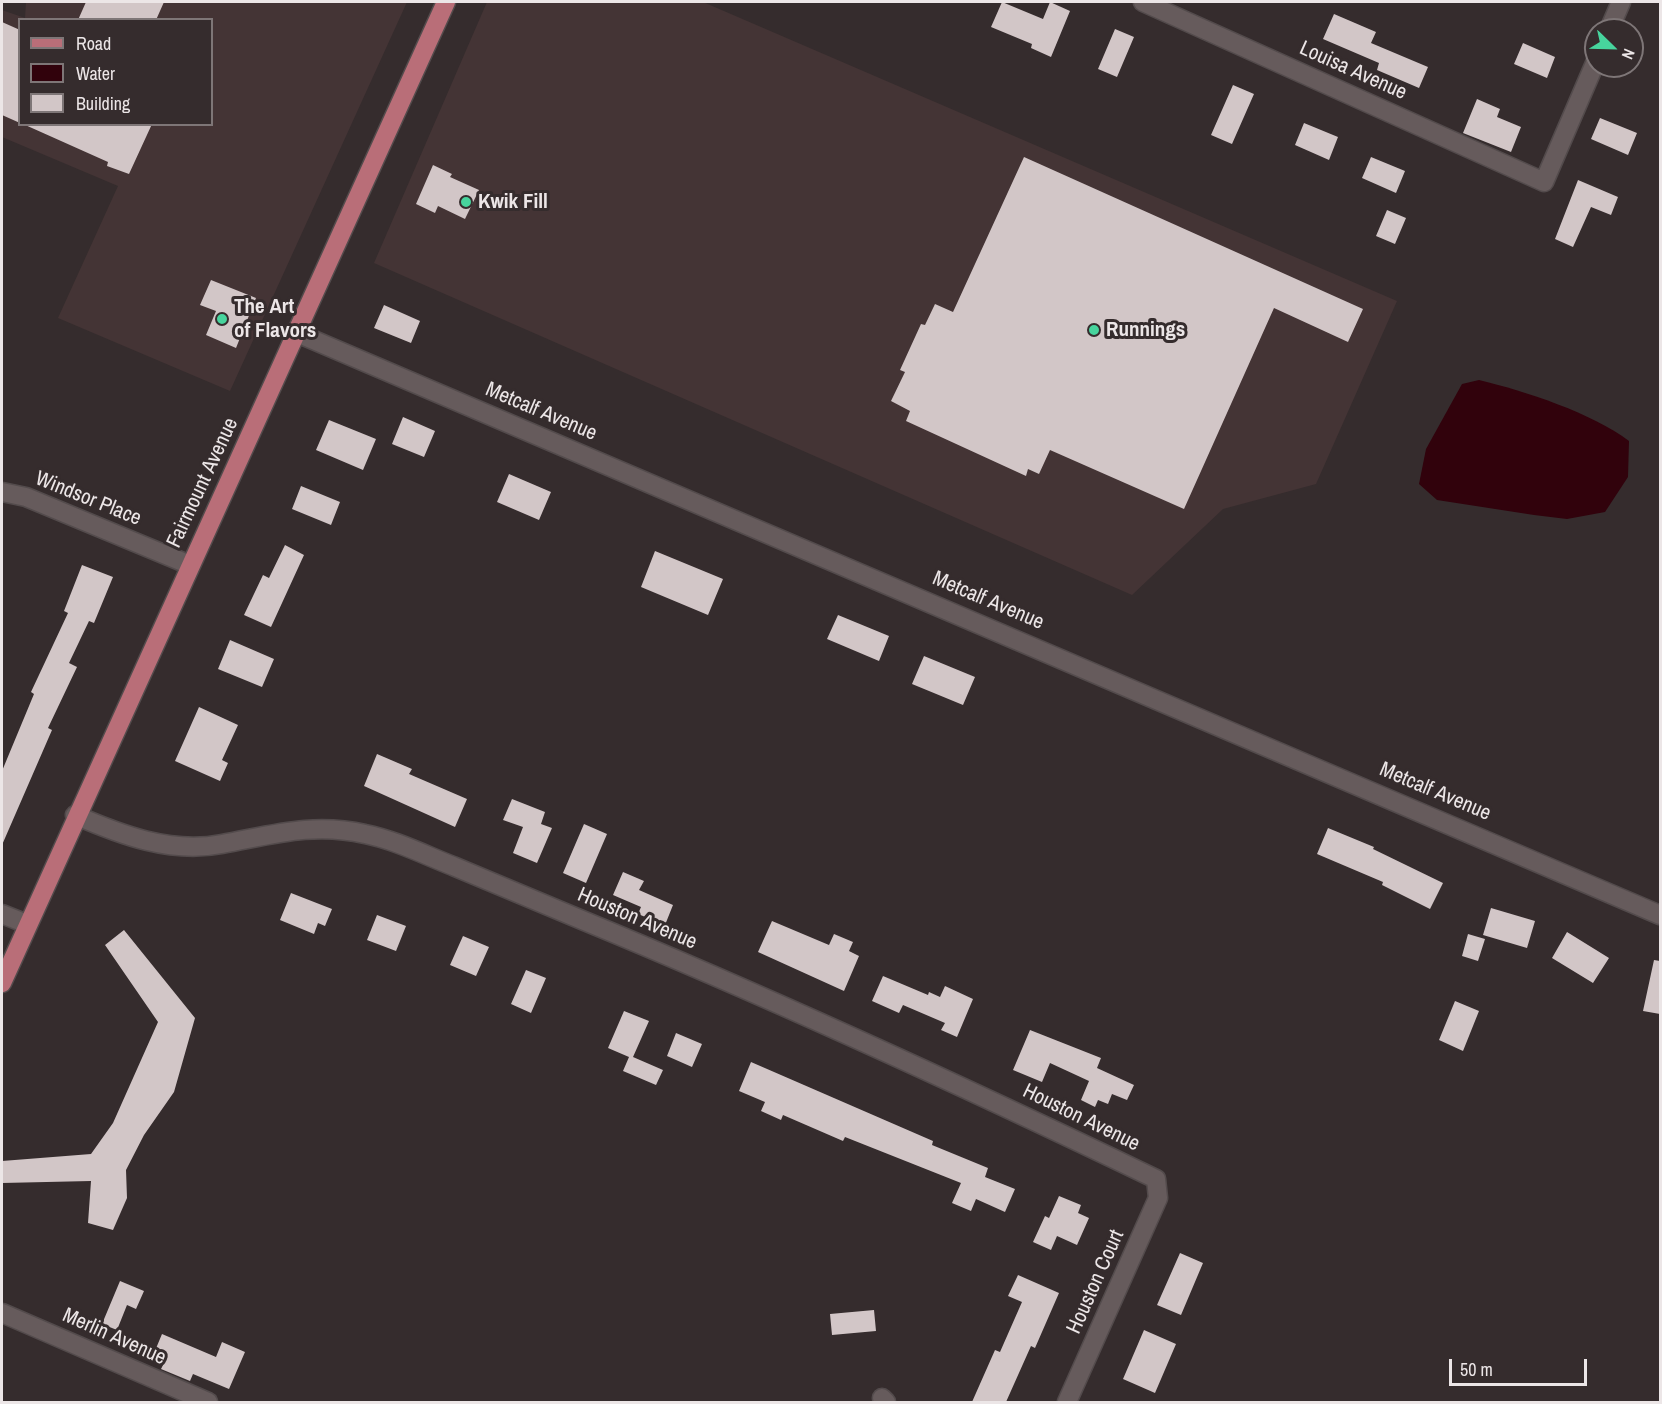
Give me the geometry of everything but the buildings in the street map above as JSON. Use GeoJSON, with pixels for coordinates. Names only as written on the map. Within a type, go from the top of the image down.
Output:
{"type":"FeatureCollection","features":[{"type":"Feature","properties":{"kind":"main road","name":"Fairmount Avenue"},"geometry":{"type":"LineString","coordinates":[[2,983],[75,815],[297,333],[446,2]]}},
{"type":"Feature","properties":{"kind":"street","name":"Louisa Avenue"},"geometry":{"type":"LineString","coordinates":[[1143,2],[1544,182],[1589,78]]}},
{"type":"Feature","properties":{"kind":"street"},"geometry":{"type":"LineString","coordinates":[[1615,18],[1622,2]]}},
{"type":"Feature","properties":{"kind":"street","name":"Metcalf Avenue"},"geometry":{"type":"LineString","coordinates":[[297,333],[1660,915]]}},
{"type":"Feature","properties":{"kind":"street","name":"Windsor Place"},"geometry":{"type":"LineString","coordinates":[[2,492],[26,497],[190,565]]}},
{"type":"Feature","properties":{"kind":"street","name":"Houston Avenue"},"geometry":{"type":"LineString","coordinates":[[75,815],[115,832],[172,847],[220,845],[254,836],[299,830],[366,834],[409,848],[636,942],[962,1085],[1156,1179]]}},
{"type":"Feature","properties":{"kind":"street"},"geometry":{"type":"LineString","coordinates":[[2,914],[27,924]]}},
{"type":"Feature","properties":{"kind":"street","name":"Houston Court"},"geometry":{"type":"LineString","coordinates":[[1067,1402],[1158,1198],[1156,1179]]}},
{"type":"Feature","properties":{"kind":"street","name":"Merlin Avenue"},"geometry":{"type":"LineString","coordinates":[[2,1312],[208,1402]]}},
{"type":"Feature","properties":{"kind":"shaded area"},"geometry":{"type":"Polygon","coordinates":[[[26,2],[407,2],[230,391],[58,318],[118,186],[2,137],[2,10],[25,18],[26,2]]]}},
{"type":"Feature","properties":{"kind":"shaded area"},"geometry":{"type":"Polygon","coordinates":[[[487,2],[703,2],[1397,301],[1316,484],[1223,509],[1132,595],[374,263],[487,2]]]}},
{"type":"Feature","properties":{"kind":"water"},"geometry":{"type":"Polygon","coordinates":[[[1479,380],[1517,390],[1577,412],[1629,441],[1628,477],[1605,512],[1567,519],[1534,515],[1437,500],[1419,484],[1426,449],[1462,384],[1479,380]]]}},
{"type":"Feature","properties":{"kind":"place","name":"Kwik Fill"},"geometry":{"type":"Point","coordinates":[466,202]}},
{"type":"Feature","properties":{"kind":"place","name":"The Art of Flavors"},"geometry":{"type":"Point","coordinates":[222,319]}},
{"type":"Feature","properties":{"kind":"place","name":"Runnings"},"geometry":{"type":"Point","coordinates":[1094,330]}}]}
